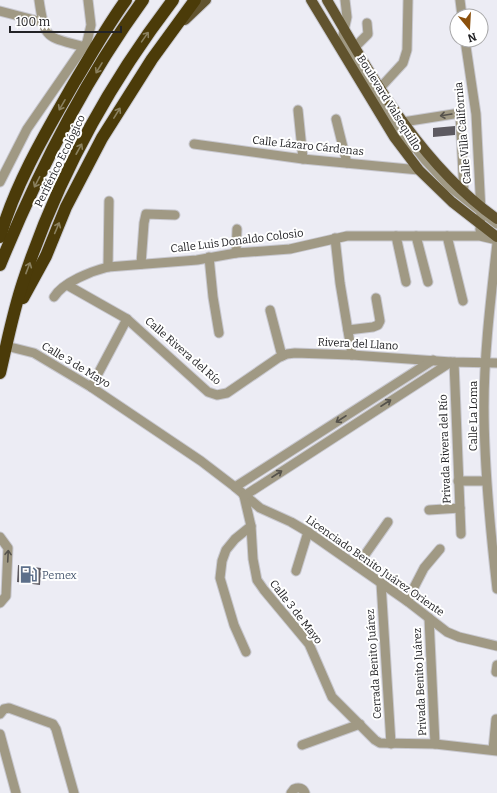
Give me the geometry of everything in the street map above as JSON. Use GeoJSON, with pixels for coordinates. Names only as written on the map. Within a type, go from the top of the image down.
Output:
{"type":"FeatureCollection","features":[{"type":"Feature","properties":{"kind":"highway"},"geometry":{"type":"LineString","coordinates":[[0,237],[12,201],[54,118],[95,47],[126,0]]}},
{"type":"Feature","properties":{"kind":"highway","name":"Periférico Ecológico"},"geometry":{"type":"LineString","coordinates":[[0,265],[28,199],[77,104],[126,23],[143,0]]}},
{"type":"Feature","properties":{"kind":"highway","name":"Periférico Ecológico"},"geometry":{"type":"LineString","coordinates":[[0,373],[14,312],[23,282],[54,200],[71,164],[130,60],[173,0]]}},
{"type":"Feature","properties":{"kind":"highway"},"geometry":{"type":"LineString","coordinates":[[14,312],[43,262],[66,207],[91,157],[119,109],[152,59],[195,0]]}},
{"type":"Feature","properties":{"kind":"main road"},"geometry":{"type":"LineString","coordinates":[[172,32],[206,0]]}},
{"type":"Feature","properties":{"kind":"main road","name":"Boulevard Valsequillo"},"geometry":{"type":"LineString","coordinates":[[311,0],[394,137],[418,170],[448,199],[480,216],[497,219]]}},
{"type":"Feature","properties":{"kind":"main road","name":"Boulevard Valsequillo"},"geometry":{"type":"LineString","coordinates":[[327,0],[355,47],[377,90],[430,158],[464,194],[497,237]]}},
{"type":"Feature","properties":{"kind":"street"},"geometry":{"type":"LineString","coordinates":[[39,0],[42,22],[45,31],[50,36],[84,47]]}},
{"type":"Feature","properties":{"kind":"street"},"geometry":{"type":"LineString","coordinates":[[0,182],[27,129],[84,47],[90,34],[91,19],[88,0]]}},
{"type":"Feature","properties":{"kind":"street"},"geometry":{"type":"LineString","coordinates":[[345,0],[347,17],[343,38],[381,95],[388,110],[425,160],[450,188],[497,231]]}},
{"type":"Feature","properties":{"kind":"street"},"geometry":{"type":"LineString","coordinates":[[377,90],[403,63],[406,50],[408,0]]}},
{"type":"Feature","properties":{"kind":"street"},"geometry":{"type":"LineString","coordinates":[[0,11],[42,22]]}},
{"type":"Feature","properties":{"kind":"street"},"geometry":{"type":"LineString","coordinates":[[355,47],[368,34],[367,23]]}},
{"type":"Feature","properties":{"kind":"street","name":"Calle Villa California"},"geometry":{"type":"LineString","coordinates":[[466,48],[476,114],[480,216]]}},
{"type":"Feature","properties":{"kind":"street"},"geometry":{"type":"LineString","coordinates":[[298,110],[303,159]]}},
{"type":"Feature","properties":{"kind":"street"},"geometry":{"type":"LineString","coordinates":[[403,122],[460,113],[464,194]]}},
{"type":"Feature","properties":{"kind":"street"},"geometry":{"type":"LineString","coordinates":[[336,119],[347,163]]}},
{"type":"Feature","properties":{"kind":"street","name":"Calle Lázaro Cárdenas"},"geometry":{"type":"LineString","coordinates":[[194,144],[303,159],[418,170]]}},
{"type":"Feature","properties":{"kind":"street"},"geometry":{"type":"LineString","coordinates":[[108,267],[109,202]]}},
{"type":"Feature","properties":{"kind":"street"},"geometry":{"type":"LineString","coordinates":[[141,264],[146,214],[175,215]]}},
{"type":"Feature","properties":{"kind":"street"},"geometry":{"type":"LineString","coordinates":[[480,216],[497,224]]}},
{"type":"Feature","properties":{"kind":"street"},"geometry":{"type":"LineString","coordinates":[[480,216],[480,236]]}},
{"type":"Feature","properties":{"kind":"street"},"geometry":{"type":"LineString","coordinates":[[236,253],[237,229]]}},
{"type":"Feature","properties":{"kind":"street","name":"Calle Luis Donaldo Colosio"},"geometry":{"type":"LineString","coordinates":[[54,297],[67,285],[94,271],[108,267],[197,260],[236,253],[294,248],[335,238],[358,235],[480,236],[497,240]]}},
{"type":"Feature","properties":{"kind":"street"},"geometry":{"type":"LineString","coordinates":[[396,236],[406,282]]}},
{"type":"Feature","properties":{"kind":"street"},"geometry":{"type":"LineString","coordinates":[[416,236],[428,282]]}},
{"type":"Feature","properties":{"kind":"street"},"geometry":{"type":"LineString","coordinates":[[447,236],[463,301]]}},
{"type":"Feature","properties":{"kind":"street"},"geometry":{"type":"LineString","coordinates":[[335,238],[340,283],[352,355]]}},
{"type":"Feature","properties":{"kind":"street","name":"Calle La Loma"},"geometry":{"type":"LineString","coordinates":[[497,243],[485,362],[484,406],[486,481],[497,589]]}},
{"type":"Feature","properties":{"kind":"street"},"geometry":{"type":"LineString","coordinates":[[209,257],[213,297],[219,333]]}},
{"type":"Feature","properties":{"kind":"street","name":"Calle Rivera del Río"},"geometry":{"type":"LineString","coordinates":[[67,285],[127,318],[212,394],[222,395],[227,393],[282,356]]}},
{"type":"Feature","properties":{"kind":"street"},"geometry":{"type":"LineString","coordinates":[[348,330],[378,325],[380,321],[376,298]]}},
{"type":"Feature","properties":{"kind":"street"},"geometry":{"type":"LineString","coordinates":[[270,310],[282,356]]}},
{"type":"Feature","properties":{"kind":"street"},"geometry":{"type":"LineString","coordinates":[[91,387],[127,318]]}},
{"type":"Feature","properties":{"kind":"street","name":"Calle 3 de Mayo"},"geometry":{"type":"LineString","coordinates":[[6,346],[34,354],[91,387],[201,461],[235,487],[244,496],[251,526],[253,559],[257,580],[260,586],[309,644],[332,697],[377,741],[391,744],[435,744],[495,750]]}},
{"type":"Feature","properties":{"kind":"street","name":"Rivera del Llano"},"geometry":{"type":"LineString","coordinates":[[282,356],[295,353],[433,360]]}},
{"type":"Feature","properties":{"kind":"street"},"geometry":{"type":"LineString","coordinates":[[235,487],[433,360],[452,362],[497,362]]}},
{"type":"Feature","properties":{"kind":"street"},"geometry":{"type":"LineString","coordinates":[[244,496],[452,362]]}},
{"type":"Feature","properties":{"kind":"street","name":"Privada Rivera del Río"},"geometry":{"type":"LineString","coordinates":[[452,362],[461,534]]}},
{"type":"Feature","properties":{"kind":"street"},"geometry":{"type":"LineString","coordinates":[[362,405],[368,415]]}},
{"type":"Feature","properties":{"kind":"street"},"geometry":{"type":"LineString","coordinates":[[291,451],[298,460]]}},
{"type":"Feature","properties":{"kind":"street"},"geometry":{"type":"LineString","coordinates":[[458,481],[486,481]]}},
{"type":"Feature","properties":{"kind":"street","name":"Licenciado Benito Juárez Oriente"},"geometry":{"type":"LineString","coordinates":[[244,496],[260,508],[291,522],[308,532],[407,601],[447,632],[453,635],[497,646]]}},
{"type":"Feature","properties":{"kind":"street"},"geometry":{"type":"LineString","coordinates":[[428,510],[460,508]]}},
{"type":"Feature","properties":{"kind":"street"},"geometry":{"type":"LineString","coordinates":[[357,566],[388,522]]}},
{"type":"Feature","properties":{"kind":"street"},"geometry":{"type":"LineString","coordinates":[[246,652],[234,625],[220,578],[222,562],[226,550],[235,539],[251,526]]}},
{"type":"Feature","properties":{"kind":"street"},"geometry":{"type":"LineString","coordinates":[[296,571],[308,532]]}},
{"type":"Feature","properties":{"kind":"street"},"geometry":{"type":"LineString","coordinates":[[0,537],[8,548],[6,596],[0,603]]}},
{"type":"Feature","properties":{"kind":"street"},"geometry":{"type":"LineString","coordinates":[[407,601],[424,568],[440,549]]}},
{"type":"Feature","properties":{"kind":"street","name":"Cerrada Benito Juárez"},"geometry":{"type":"LineString","coordinates":[[381,583],[391,744]]}},
{"type":"Feature","properties":{"kind":"street","name":"Privada Benito Juárez"},"geometry":{"type":"LineString","coordinates":[[429,618],[435,744]]}},
{"type":"Feature","properties":{"kind":"street"},"geometry":{"type":"LineString","coordinates":[[0,714],[4,709],[9,708],[53,724],[74,793]]}},
{"type":"Feature","properties":{"kind":"street"},"geometry":{"type":"LineString","coordinates":[[495,750],[496,719]]}},
{"type":"Feature","properties":{"kind":"street"},"geometry":{"type":"LineString","coordinates":[[302,745],[360,724]]}},
{"type":"Feature","properties":{"kind":"street"},"geometry":{"type":"LineString","coordinates":[[0,734],[16,793]]}},
{"type":"Feature","properties":{"kind":"street"},"geometry":{"type":"LineString","coordinates":[[291,793],[294,789],[300,788],[305,793]]}},
{"type":"Feature","properties":{"kind":"building"},"geometry":{"type":"Polygon","coordinates":[[[455,126],[455,135],[433,137],[433,128],[455,126]]]}},
{"type":"Feature","properties":{"kind":"building","name":"Pemex"},"geometry":{"type":"Polygon","coordinates":[[[18,565],[41,568],[40,585],[17,582],[18,565]]]}},
{"type":"Feature","properties":{"kind":"place","name":"Pemex"},"geometry":{"type":"Point","coordinates":[29,575]}}]}
